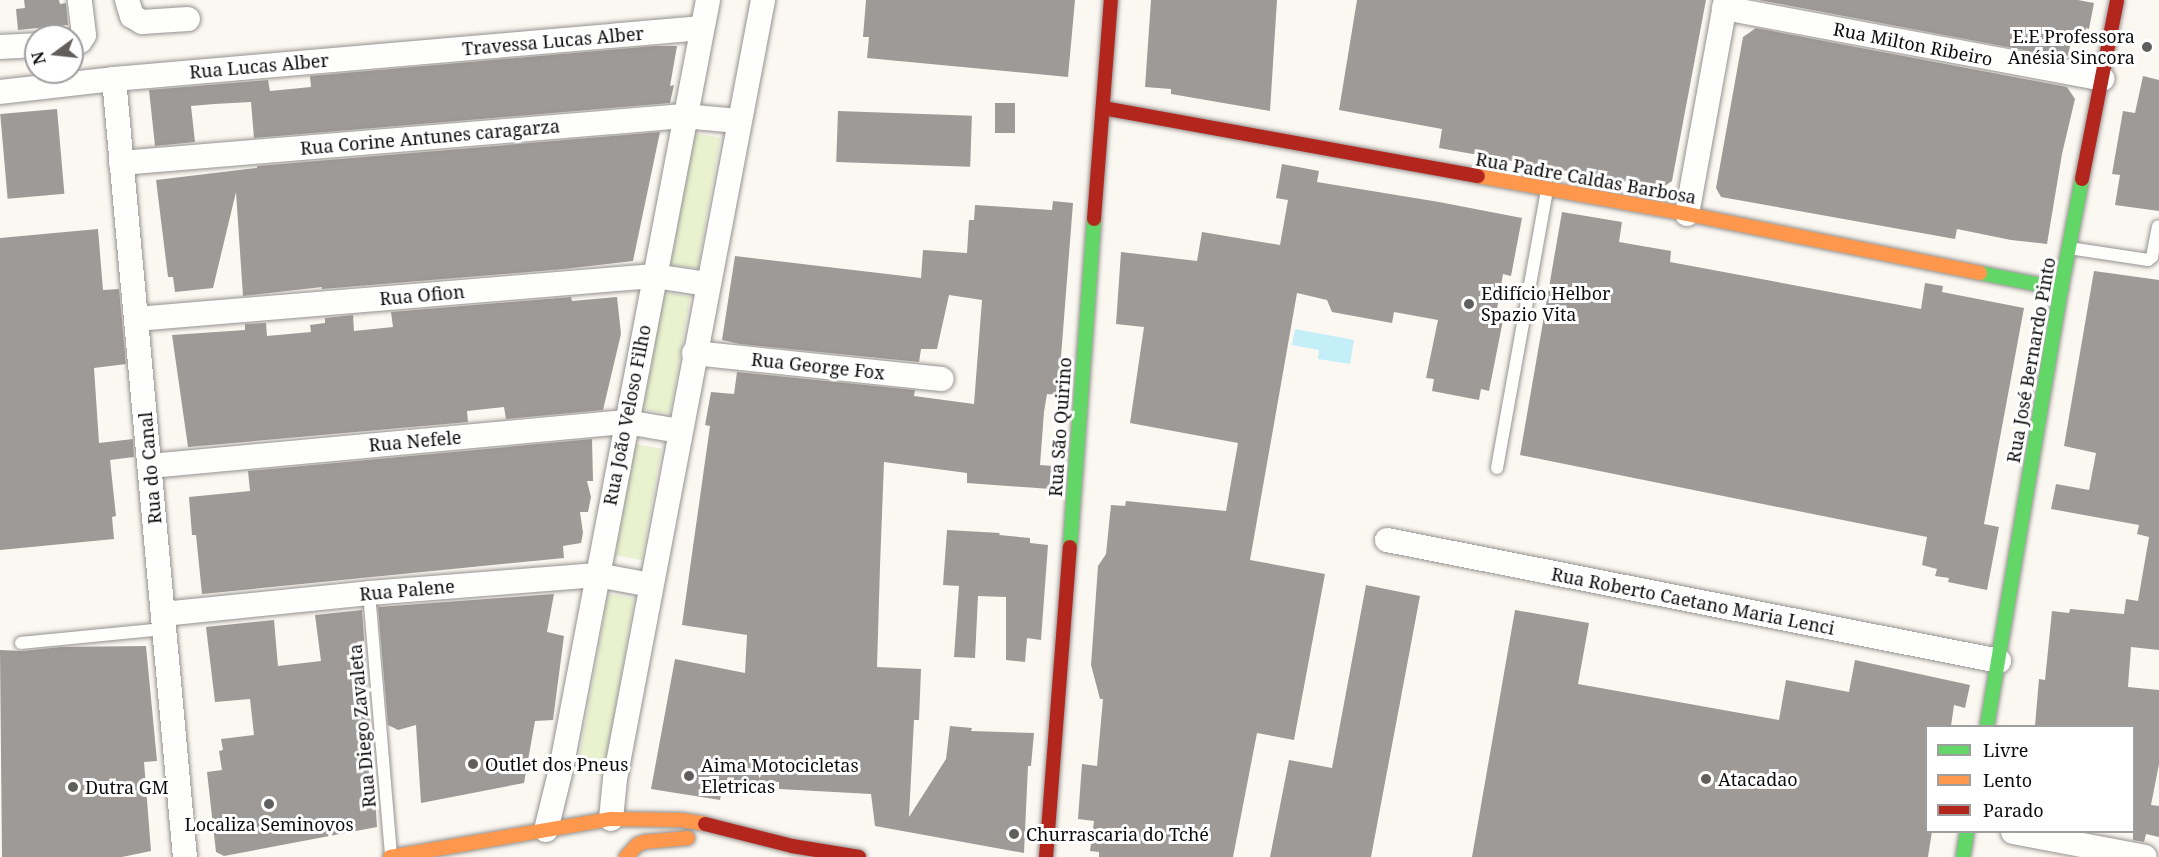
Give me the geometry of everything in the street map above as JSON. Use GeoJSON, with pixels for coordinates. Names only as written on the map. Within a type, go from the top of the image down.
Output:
{"type":"FeatureCollection","features":[{"type":"Feature","properties":{"kind":"street"},"geometry":{"type":"LineString","coordinates":[[80,0],[83,24]]}},
{"type":"Feature","properties":{"kind":"street"},"geometry":{"type":"LineString","coordinates":[[128,0],[132,16],[142,22],[188,19]]}},
{"type":"Feature","properties":{"kind":"street","name":"Rua João Veloso Filho"},"geometry":{"type":"LineString","coordinates":[[546,830],[561,769],[708,0]]}},
{"type":"Feature","properties":{"kind":"street"},"geometry":{"type":"LineString","coordinates":[[611,819],[615,779],[694,353],[763,0]]}},
{"type":"Feature","properties":{"kind":"street","name":"Rua São Quirino"},"geometry":{"type":"LineString","coordinates":[[1046,857],[1111,0]]}},
{"type":"Feature","properties":{"kind":"street","name":"Rua José Bernardo Pinto"},"geometry":{"type":"LineString","coordinates":[[1987,725],[2061,289],[2117,0]]}},
{"type":"Feature","properties":{"kind":"street"},"geometry":{"type":"LineString","coordinates":[[1687,214],[1725,4]]}},
{"type":"Feature","properties":{"kind":"street","name":"Rua Milton Ribeiro"},"geometry":{"type":"LineString","coordinates":[[1725,4],[2102,80]]}},
{"type":"Feature","properties":{"kind":"street","name":"Travessa Lucas Alber"},"geometry":{"type":"LineString","coordinates":[[405,54],[702,28]]}},
{"type":"Feature","properties":{"kind":"street"},"geometry":{"type":"LineString","coordinates":[[0,47],[24,46]]}},
{"type":"Feature","properties":{"kind":"street","name":"Rua Lucas Alber"},"geometry":{"type":"LineString","coordinates":[[0,92],[114,79],[405,54]]}},
{"type":"Feature","properties":{"kind":"street","name":"Rua do Canal"},"geometry":{"type":"LineString","coordinates":[[114,79],[185,857]]}},
{"type":"Feature","properties":{"kind":"street","name":"Rua Padre Caldas Barbosa"},"geometry":{"type":"LineString","coordinates":[[1103,108],[1687,214],[2061,289]]}},
{"type":"Feature","properties":{"kind":"street","name":"Rua Corine Antunes caragarza"},"geometry":{"type":"LineString","coordinates":[[121,163],[684,116],[738,121]]}},
{"type":"Feature","properties":{"kind":"street","name":"Rua Ofion"},"geometry":{"type":"LineString","coordinates":[[136,319],[654,276],[708,284]]}},
{"type":"Feature","properties":{"kind":"street","name":"Rua George Fox"},"geometry":{"type":"LineString","coordinates":[[694,353],[942,379]]}},
{"type":"Feature","properties":{"kind":"street","name":"Rua Nefele"},"geometry":{"type":"LineString","coordinates":[[150,466],[626,422],[680,431]]}},
{"type":"Feature","properties":{"kind":"street","name":"Rua Roberto Caetano Maria Lenci"},"geometry":{"type":"LineString","coordinates":[[1387,540],[1999,661]]}},
{"type":"Feature","properties":{"kind":"street","name":"Rua Palene"},"geometry":{"type":"LineString","coordinates":[[164,622],[369,593],[597,575],[651,585]]}},
{"type":"Feature","properties":{"kind":"street"},"geometry":{"type":"LineString","coordinates":[[390,857],[611,819],[681,820],[720,827],[792,846],[859,857]]}},
{"type":"Feature","properties":{"kind":"street"},"geometry":{"type":"LineString","coordinates":[[1963,857],[1968,833]]}},
{"type":"Feature","properties":{"kind":"street"},"geometry":{"type":"LineString","coordinates":[[2023,833],[2145,857]]}},
{"type":"Feature","properties":{"kind":"street"},"geometry":{"type":"LineString","coordinates":[[626,857],[637,844],[644,842],[678,838],[698,840]]}},
{"type":"Feature","properties":{"kind":"street"},"geometry":{"type":"LineString","coordinates":[[454,846],[471,854],[513,849]]}},
{"type":"Feature","properties":{"kind":"street"},"geometry":{"type":"LineString","coordinates":[[765,854],[792,846]]}},
{"type":"Feature","properties":{"kind":"lane"},"geometry":{"type":"LineString","coordinates":[[1497,468],[1548,189]]}},
{"type":"Feature","properties":{"kind":"lane"},"geometry":{"type":"LineString","coordinates":[[2069,248],[2148,260],[2152,257],[2158,227]]}},
{"type":"Feature","properties":{"kind":"lane","name":"Rua Diego Zavaleta"},"geometry":{"type":"LineString","coordinates":[[369,593],[390,857]]}},
{"type":"Feature","properties":{"kind":"lane"},"geometry":{"type":"LineString","coordinates":[[21,643],[164,622]]}},
{"type":"Feature","properties":{"kind":"green space"},"geometry":{"type":"Polygon","coordinates":[[[694,133],[721,138],[697,269],[671,264],[694,133]]]}},
{"type":"Feature","properties":{"kind":"green space"},"geometry":{"type":"Polygon","coordinates":[[[664,292],[691,297],[670,414],[643,409],[664,292]]]}},
{"type":"Feature","properties":{"kind":"green space"},"geometry":{"type":"Polygon","coordinates":[[[635,444],[662,449],[642,560],[615,555],[635,444]]]}},
{"type":"Feature","properties":{"kind":"green space"},"geometry":{"type":"Polygon","coordinates":[[[608,594],[635,599],[603,776],[577,771],[608,594]]]}},
{"type":"Feature","properties":{"kind":"water"},"geometry":{"type":"Polygon","coordinates":[[[1295,329],[1354,340],[1350,364],[1318,359],[1319,350],[1292,345],[1295,329]]]}},
{"type":"Feature","properties":{"kind":"building"},"geometry":{"type":"Polygon","coordinates":[[[24,0],[59,0],[60,4],[66,3],[68,24],[24,24],[24,29],[18,30],[16,9],[25,8],[24,0]]]}},
{"type":"Feature","properties":{"kind":"building"},"geometry":{"type":"Polygon","coordinates":[[[866,0],[1075,0],[1068,77],[867,58],[869,37],[863,37],[866,0]]]}},
{"type":"Feature","properties":{"kind":"building"},"geometry":{"type":"Polygon","coordinates":[[[1151,0],[1277,0],[1270,111],[1171,94],[1171,89],[1145,87],[1151,0]]]}},
{"type":"Feature","properties":{"kind":"building"},"geometry":{"type":"Polygon","coordinates":[[[1357,0],[1706,0],[1672,181],[1662,188],[1439,148],[1442,129],[1339,110],[1357,0]]]}},
{"type":"Feature","properties":{"kind":"building"},"geometry":{"type":"Polygon","coordinates":[[[1759,0],[2078,0],[2094,3],[2089,29],[2086,28],[2083,44],[2071,41],[2068,56],[2042,51],[2044,54],[1759,0]]]}},
{"type":"Feature","properties":{"kind":"building"},"geometry":{"type":"Polygon","coordinates":[[[1756,28],[2067,87],[2075,99],[2062,154],[2047,244],[2011,240],[1957,229],[1955,239],[1721,197],[1716,188],[1743,37],[1756,28]]]}},
{"type":"Feature","properties":{"kind":"building"},"geometry":{"type":"Polygon","coordinates":[[[654,46],[677,46],[670,86],[674,85],[670,103],[254,138],[251,102],[214,104],[191,106],[195,142],[155,146],[149,90],[268,80],[270,91],[311,87],[310,76],[654,46]]]}},
{"type":"Feature","properties":{"kind":"building"},"geometry":{"type":"Polygon","coordinates":[[[2143,76],[2159,80],[2159,211],[2115,205],[2120,175],[2112,174],[2123,111],[2135,113],[2143,76]]]}},
{"type":"Feature","properties":{"kind":"building"},"geometry":{"type":"Polygon","coordinates":[[[995,103],[1015,103],[1015,133],[995,133],[995,103]]]}},
{"type":"Feature","properties":{"kind":"building"},"geometry":{"type":"Polygon","coordinates":[[[57,109],[64,194],[8,199],[0,114],[57,109]]]}},
{"type":"Feature","properties":{"kind":"building"},"geometry":{"type":"Polygon","coordinates":[[[838,111],[972,116],[970,167],[836,162],[838,111]]]}},
{"type":"Feature","properties":{"kind":"building"},"geometry":{"type":"Polygon","coordinates":[[[660,132],[633,261],[564,269],[322,289],[322,287],[243,296],[236,192],[213,288],[175,292],[173,277],[168,277],[156,180],[257,168],[257,166],[660,132]]]}},
{"type":"Feature","properties":{"kind":"building"},"geometry":{"type":"Polygon","coordinates":[[[1282,164],[1319,171],[1317,182],[1522,218],[1511,276],[1503,274],[1497,309],[1505,310],[1489,391],[1481,389],[1479,400],[1432,391],[1434,379],[1426,378],[1438,320],[1394,312],[1392,323],[1332,312],[1327,300],[1297,293],[1250,560],[1325,574],[1294,740],[1257,733],[1233,857],[1099,857],[1099,852],[1090,851],[1094,821],[1078,819],[1082,764],[1097,766],[1103,699],[1100,699],[1091,665],[1098,566],[1106,554],[1111,505],[1125,506],[1126,501],[1226,511],[1238,443],[1130,423],[1144,327],[1116,324],[1121,252],[1197,261],[1202,232],[1280,245],[1288,200],[1276,198],[1282,164]]]}},
{"type":"Feature","properties":{"kind":"building"},"geometry":{"type":"Polygon","coordinates":[[[1053,201],[1073,203],[1058,395],[1047,394],[1044,412],[1040,465],[1053,466],[1051,489],[967,483],[967,473],[884,462],[877,667],[921,669],[919,720],[914,720],[909,817],[946,759],[950,726],[972,728],[971,731],[1034,733],[1031,766],[1028,766],[1024,853],[875,826],[871,794],[779,789],[779,782],[724,780],[720,800],[651,789],[675,659],[745,673],[747,635],[682,625],[710,426],[705,425],[711,392],[734,394],[737,372],[915,390],[914,396],[974,404],[982,300],[949,295],[937,349],[921,349],[919,362],[740,344],[722,340],[735,256],[921,278],[923,250],[967,253],[969,220],[974,220],[975,205],[1052,210],[1053,201]]]}},
{"type":"Feature","properties":{"kind":"building"},"geometry":{"type":"Polygon","coordinates":[[[1562,212],[1622,222],[1619,242],[1671,251],[1670,262],[1921,309],[1925,283],[1943,286],[1942,292],[2024,308],[1984,524],[1999,527],[1987,590],[1948,582],[1949,578],[1935,576],[1937,569],[1922,565],[1927,537],[1520,455],[1562,212]]]}},
{"type":"Feature","properties":{"kind":"building"},"geometry":{"type":"Polygon","coordinates":[[[98,229],[103,290],[119,289],[126,364],[94,368],[99,443],[133,439],[134,457],[110,460],[116,516],[112,517],[114,539],[0,550],[0,238],[98,229]]]}},
{"type":"Feature","properties":{"kind":"building"},"geometry":{"type":"Polygon","coordinates":[[[2094,271],[2159,280],[2159,650],[2131,647],[2128,687],[2159,690],[2159,764],[2151,805],[2159,806],[2159,837],[2146,834],[2144,842],[2133,840],[2133,833],[2135,833],[2135,725],[2035,725],[2039,679],[2045,680],[2052,611],[2069,613],[2070,609],[2124,614],[2126,599],[2138,601],[2149,537],[2137,534],[2139,525],[2051,509],[2056,484],[2089,490],[2096,453],[2064,446],[2094,271]]]}},
{"type":"Feature","properties":{"kind":"building"},"geometry":{"type":"Polygon","coordinates":[[[571,297],[572,301],[617,297],[621,334],[603,410],[506,419],[504,407],[467,411],[468,422],[188,447],[172,335],[245,330],[245,324],[266,323],[267,336],[311,332],[310,325],[325,323],[325,318],[353,315],[354,331],[393,327],[391,312],[571,297]]]}},
{"type":"Feature","properties":{"kind":"building"},"geometry":{"type":"Polygon","coordinates":[[[592,439],[593,481],[587,481],[591,497],[588,512],[580,512],[583,533],[581,543],[563,546],[564,558],[202,594],[196,535],[192,535],[189,497],[250,491],[248,471],[592,439]]]}},
{"type":"Feature","properties":{"kind":"building"},"geometry":{"type":"Polygon","coordinates":[[[947,530],[1000,533],[999,535],[1030,538],[1030,543],[1048,545],[1041,640],[1027,638],[1025,662],[1006,660],[1006,597],[978,596],[975,658],[954,657],[959,586],[943,585],[947,530]]]}},
{"type":"Feature","properties":{"kind":"building"},"geometry":{"type":"Polygon","coordinates":[[[1366,585],[1420,596],[1371,857],[1270,857],[1289,760],[1332,768],[1366,585]]]}},
{"type":"Feature","properties":{"kind":"building"},"geometry":{"type":"Polygon","coordinates":[[[554,594],[547,632],[564,636],[553,720],[535,721],[524,783],[421,803],[416,725],[398,730],[388,725],[378,607],[554,594]]]}},
{"type":"Feature","properties":{"kind":"building"},"geometry":{"type":"Polygon","coordinates":[[[362,610],[377,827],[224,856],[216,852],[207,772],[222,770],[219,751],[223,750],[221,739],[254,735],[250,699],[215,702],[206,627],[274,620],[278,666],[321,661],[315,615],[362,610]]]}},
{"type":"Feature","properties":{"kind":"building","name":"Atacadao"},"geometry":{"type":"Polygon","coordinates":[[[1515,610],[1589,623],[1578,684],[1779,720],[1786,680],[1849,692],[1855,660],[1970,685],[1965,708],[1954,705],[1951,725],[1925,725],[1925,833],[1932,833],[1928,857],[1472,857],[1515,610]]]}},
{"type":"Feature","properties":{"kind":"building"},"geometry":{"type":"Polygon","coordinates":[[[146,646],[157,761],[144,762],[151,851],[122,857],[2,857],[0,650],[146,646]]]}},
{"type":"Feature","properties":{"kind":"traffic: fast"},"geometry":{"type":"LineString","coordinates":[[1987,725],[2061,289],[2082,179]]}},
{"type":"Feature","properties":{"kind":"traffic: fast"},"geometry":{"type":"LineString","coordinates":[[1070,547],[1094,219]]}},
{"type":"Feature","properties":{"kind":"traffic: fast"},"geometry":{"type":"LineString","coordinates":[[1980,273],[2061,289]]}},
{"type":"Feature","properties":{"kind":"traffic: fast"},"geometry":{"type":"LineString","coordinates":[[1963,857],[1967,833]]}},
{"type":"Feature","properties":{"kind":"traffic: slow"},"geometry":{"type":"LineString","coordinates":[[1478,176],[1687,214],[1980,273]]}},
{"type":"Feature","properties":{"kind":"traffic: slow"},"geometry":{"type":"LineString","coordinates":[[390,857],[611,819],[681,820],[705,824]]}},
{"type":"Feature","properties":{"kind":"traffic: slow"},"geometry":{"type":"LineString","coordinates":[[626,857],[637,845],[644,842],[688,838]]}},
{"type":"Feature","properties":{"kind":"traffic: jam"},"geometry":{"type":"LineString","coordinates":[[1094,219],[1111,0]]}},
{"type":"Feature","properties":{"kind":"traffic: jam"},"geometry":{"type":"LineString","coordinates":[[2082,179],[2117,0]]}},
{"type":"Feature","properties":{"kind":"traffic: jam"},"geometry":{"type":"LineString","coordinates":[[1103,108],[1478,176]]}},
{"type":"Feature","properties":{"kind":"traffic: jam"},"geometry":{"type":"LineString","coordinates":[[1046,857],[1070,547]]}},
{"type":"Feature","properties":{"kind":"traffic: jam"},"geometry":{"type":"LineString","coordinates":[[705,824],[792,846],[859,857]]}},
{"type":"Feature","properties":{"kind":"place","name":"E.E Professora Anésia Sincora"},"geometry":{"type":"Point","coordinates":[2147,47]}},
{"type":"Feature","properties":{"kind":"place","name":"Edifício Helbor Spazio Vita"},"geometry":{"type":"Point","coordinates":[1469,304]}},
{"type":"Feature","properties":{"kind":"place","name":"Outlet dos Pneus"},"geometry":{"type":"Point","coordinates":[473,764]}},
{"type":"Feature","properties":{"kind":"place","name":"Aima Motocicletas Eletricas"},"geometry":{"type":"Point","coordinates":[689,776]}},
{"type":"Feature","properties":{"kind":"place","name":"Atacadao"},"geometry":{"type":"Point","coordinates":[1706,779]}},
{"type":"Feature","properties":{"kind":"place","name":"Dutra GM"},"geometry":{"type":"Point","coordinates":[73,787]}},
{"type":"Feature","properties":{"kind":"place","name":"Localiza Seminovos"},"geometry":{"type":"Point","coordinates":[269,804]}},
{"type":"Feature","properties":{"kind":"place","name":"Churrascaria do Tché"},"geometry":{"type":"Point","coordinates":[1014,834]}}]}
